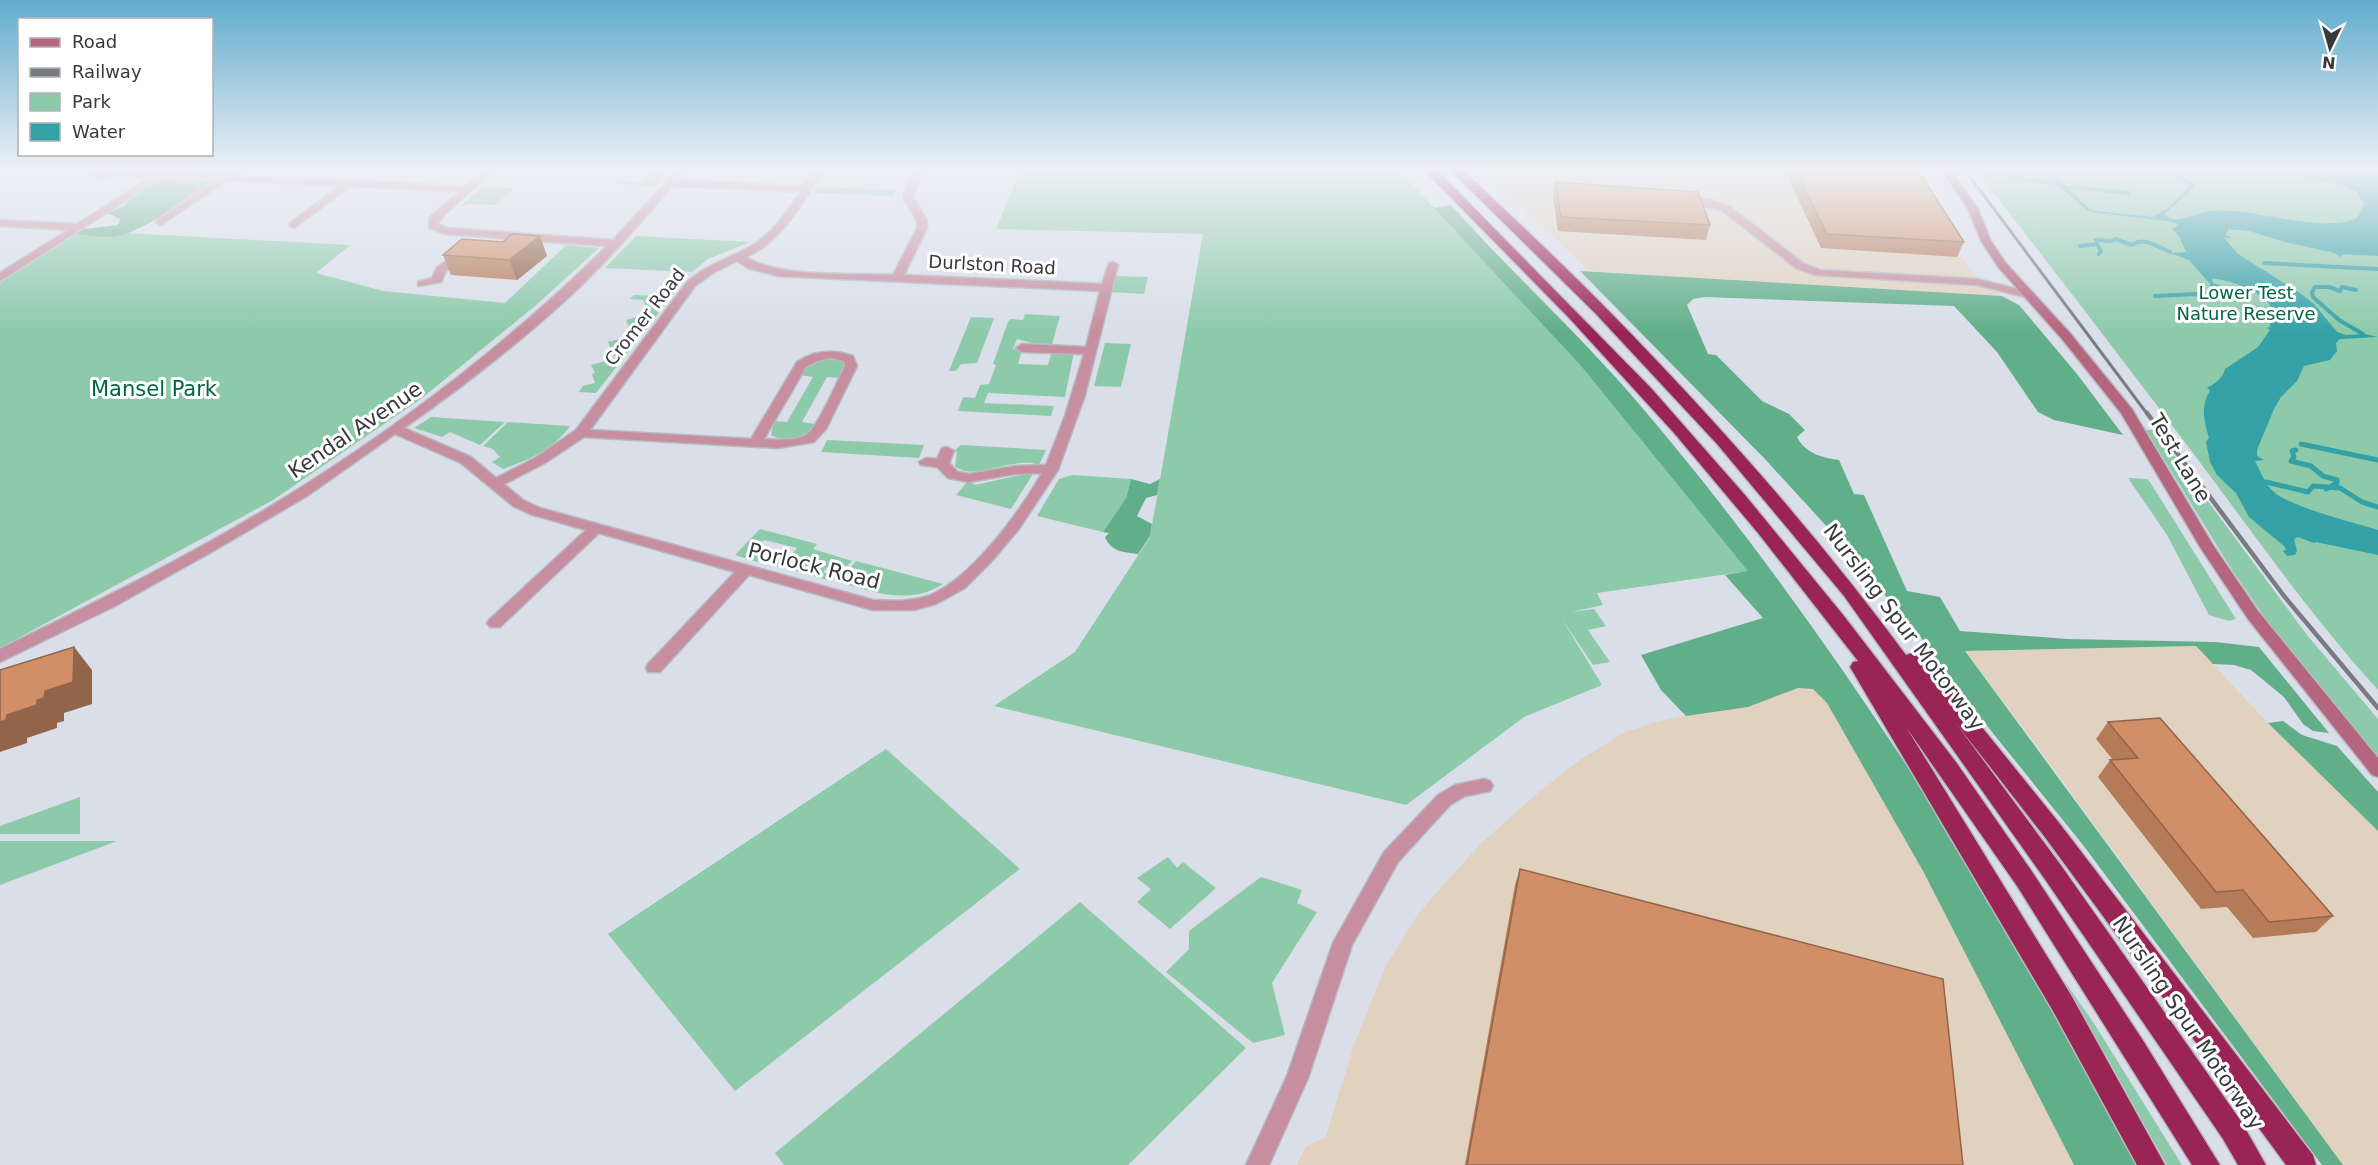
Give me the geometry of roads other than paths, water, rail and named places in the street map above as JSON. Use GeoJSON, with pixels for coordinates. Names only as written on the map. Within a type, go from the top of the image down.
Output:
{"type":"FeatureCollection","features":[{"type":"Feature","properties":{"kind":"highway"},"geometry":{"type":"LineString","coordinates":[[1483,223],[1580,321],[1715,470],[1910,716],[2002,847],[2207,1165]]}},
{"type":"Feature","properties":{"kind":"highway","name":"Nursling Spur Motorway"},"geometry":{"type":"LineString","coordinates":[[1511,223],[1600,310],[1723,441],[1850,591],[2052,871],[2232,1130],[2253,1165]]}},
{"type":"Feature","properties":{"kind":"highway"},"geometry":{"type":"LineString","coordinates":[[1850,591],[1953,705],[2059,839],[2303,1165]]}},
{"type":"Feature","properties":{"kind":"highway"},"geometry":{"type":"LineString","coordinates":[[1814,592],[2062,1003],[2152,1165]]}},
{"type":"Feature","properties":{"kind":"street"},"geometry":{"type":"LineString","coordinates":[[7,223],[77,227]]}},
{"type":"Feature","properties":{"kind":"street"},"geometry":{"type":"LineString","coordinates":[[0,278],[83,223]]}},
{"type":"Feature","properties":{"kind":"street"},"geometry":{"type":"LineString","coordinates":[[433,223],[433,226],[445,231],[616,243]]}},
{"type":"Feature","properties":{"kind":"street","name":"Kendal Avenue"},"geometry":{"type":"LineString","coordinates":[[0,656],[110,602],[302,493],[461,381],[562,297],[634,223]]}},
{"type":"Feature","properties":{"kind":"street","name":"Cromer Road"},"geometry":{"type":"LineString","coordinates":[[495,483],[528,469],[559,451],[581,433],[691,284],[717,264],[761,244],[773,234],[781,223]]}},
{"type":"Feature","properties":{"kind":"street"},"geometry":{"type":"LineString","coordinates":[[897,278],[922,228],[922,223]]}},
{"type":"Feature","properties":{"kind":"street"},"geometry":{"type":"LineString","coordinates":[[1745,223],[1800,266],[1819,273],[1977,282],[2028,295]]}},
{"type":"Feature","properties":{"kind":"street","name":"Test Lane"},"geometry":{"type":"LineString","coordinates":[[1979,223],[1991,250],[2066,336],[2127,412],[2207,548],[2253,615],[2378,770]]}},
{"type":"Feature","properties":{"kind":"street"},"geometry":{"type":"LineString","coordinates":[[437,280],[441,269],[487,234]]}},
{"type":"Feature","properties":{"kind":"street","name":"Durlston Road"},"geometry":{"type":"LineString","coordinates":[[736,256],[752,267],[778,273],[1106,288]]}},
{"type":"Feature","properties":{"kind":"street","name":"Porlock Road"},"geometry":{"type":"LineString","coordinates":[[394,429],[466,460],[518,503],[535,512],[873,605],[898,607],[933,600],[960,585],[979,568],[1012,528],[1051,471],[1072,416],[1113,265]]}},
{"type":"Feature","properties":{"kind":"street"},"geometry":{"type":"LineString","coordinates":[[1977,282],[1995,279],[2016,281]]}},
{"type":"Feature","properties":{"kind":"street"},"geometry":{"type":"LineString","coordinates":[[422,284],[437,280],[450,281]]}},
{"type":"Feature","properties":{"kind":"street"},"geometry":{"type":"LineString","coordinates":[[1028,351],[1091,351]]}},
{"type":"Feature","properties":{"kind":"street"},"geometry":{"type":"LineString","coordinates":[[581,433],[756,442],[793,443],[810,438],[819,429],[851,366],[849,359],[838,355],[822,354],[808,358],[801,365],[756,442]]}},
{"type":"Feature","properties":{"kind":"street"},"geometry":{"type":"LineString","coordinates":[[926,462],[944,457],[947,472],[969,478],[1034,468],[1051,471]]}},
{"type":"Feature","properties":{"kind":"street"},"geometry":{"type":"LineString","coordinates":[[495,622],[595,529]]}},
{"type":"Feature","properties":{"kind":"street"},"geometry":{"type":"LineString","coordinates":[[654,668],[745,570]]}},
{"type":"Feature","properties":{"kind":"street"},"geometry":{"type":"LineString","coordinates":[[1257,1165],[1297,1078],[1343,943],[1391,858],[1444,800],[1461,790],[1484,786]]}},
{"type":"Feature","properties":{"kind":"water"},"geometry":{"type":"Polygon","coordinates":[[[2176,223],[2378,223],[2378,256],[2343,254],[2340,257],[2335,253],[2249,231],[2229,229],[2225,235],[2232,238],[2224,238],[2238,254],[2314,304],[2337,332],[2346,335],[2365,334],[2378,337],[2340,339],[2336,343],[2337,351],[2330,360],[2304,366],[2297,381],[2281,397],[2274,409],[2257,450],[2257,456],[2264,460],[2255,461],[2268,486],[2284,499],[2378,530],[2378,555],[2314,543],[2298,537],[2294,539],[2297,551],[2295,555],[2287,556],[2283,551],[2286,550],[2285,547],[2249,517],[2236,493],[2217,475],[2210,462],[2206,442],[2209,438],[2204,414],[2205,402],[2210,391],[2207,387],[2213,385],[2223,375],[2225,369],[2258,347],[2270,330],[2267,328],[2270,327],[2272,311],[2267,300],[2243,287],[2217,279],[2212,279],[2214,286],[2211,285],[2189,260],[2170,253],[2186,252],[2178,234],[2172,229],[2179,224],[2176,223]]]}},
{"type":"Feature","properties":{"kind":"waterway"},"geometry":{"type":"LineString","coordinates":[[2097,244],[2096,240],[2115,239],[2132,245],[2146,242],[2170,252]]}},
{"type":"Feature","properties":{"kind":"waterway"},"geometry":{"type":"LineString","coordinates":[[2080,246],[2097,244]]}},
{"type":"Feature","properties":{"kind":"waterway"},"geometry":{"type":"LineString","coordinates":[[2097,244],[2101,251],[2099,254]]}},
{"type":"Feature","properties":{"kind":"waterway"},"geometry":{"type":"LineString","coordinates":[[2264,263],[2378,269]]}},
{"type":"Feature","properties":{"kind":"waterway"},"geometry":{"type":"LineString","coordinates":[[2155,296],[2196,294],[2245,298],[2240,294],[2212,285]]}},
{"type":"Feature","properties":{"kind":"waterway"},"geometry":{"type":"LineString","coordinates":[[2356,290],[2342,287],[2340,291],[2329,287],[2315,287],[2312,292],[2313,297],[2339,320],[2363,334]]}},
{"type":"Feature","properties":{"kind":"waterway"},"geometry":{"type":"LineString","coordinates":[[2301,444],[2378,460]]}},
{"type":"Feature","properties":{"kind":"waterway"},"geometry":{"type":"LineString","coordinates":[[2296,450],[2292,451],[2294,457],[2291,461],[2311,466],[2323,476],[2337,480],[2337,483],[2329,487]]}},
{"type":"Feature","properties":{"kind":"waterway"},"geometry":{"type":"LineString","coordinates":[[2266,482],[2308,492],[2313,486],[2329,487]]}},
{"type":"Feature","properties":{"kind":"waterway"},"geometry":{"type":"LineString","coordinates":[[2329,487],[2340,488],[2362,502],[2378,507]]}},
{"type":"Feature","properties":{"kind":"railway"},"geometry":{"type":"LineString","coordinates":[[2005,223],[2148,415]]}},
{"type":"Feature","properties":{"kind":"railway"},"geometry":{"type":"LineString","coordinates":[[2147,413],[2284,596],[2378,708]]}},
{"type":"Feature","properties":{"kind":"park label","name":"Lower Test Nature Reserve"},"geometry":{"type":"Point","coordinates":[2246,303]}},
{"type":"Feature","properties":{"kind":"park label","name":"Mansel Park"},"geometry":{"type":"Point","coordinates":[154,389]}}]}
